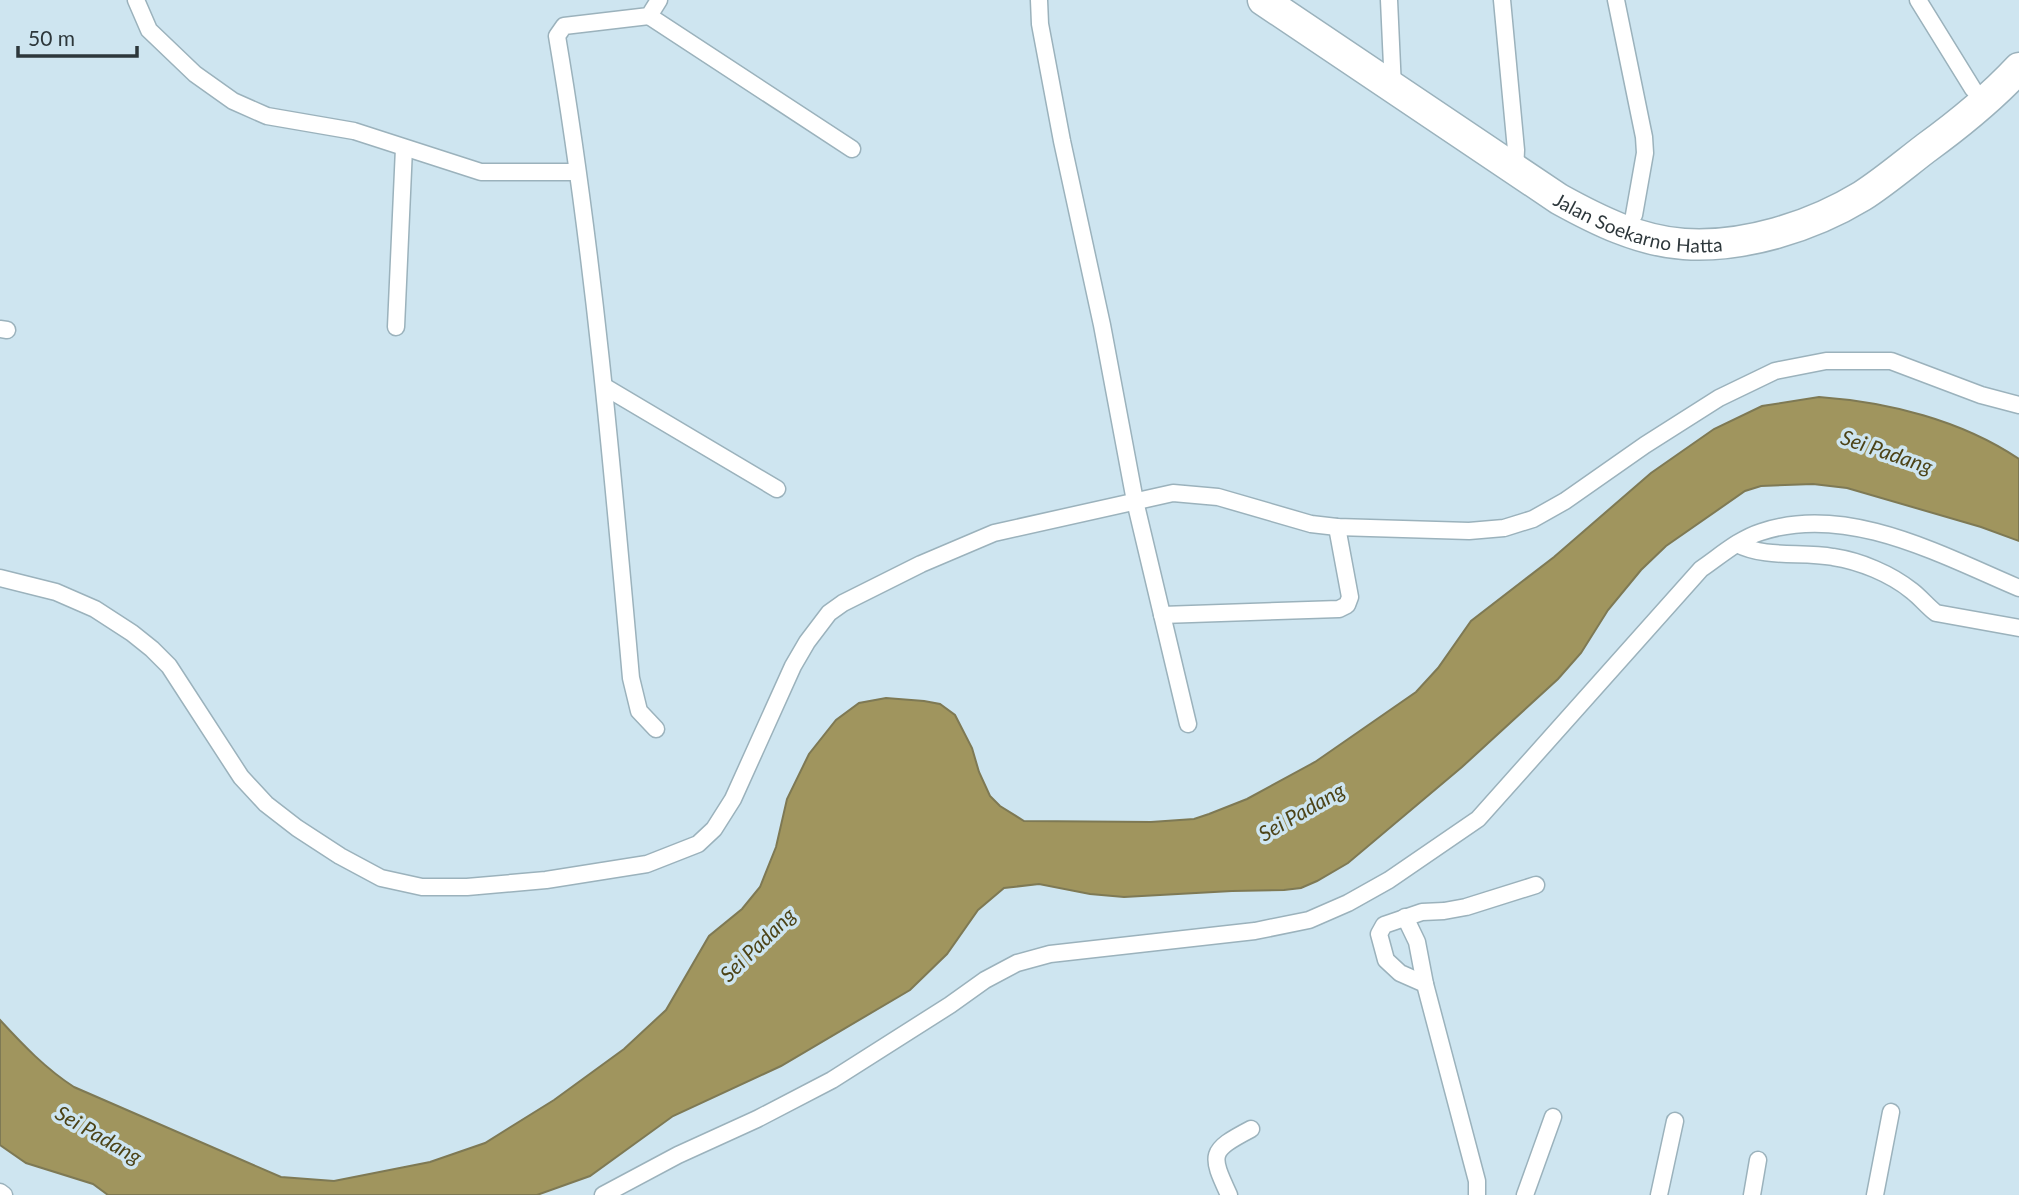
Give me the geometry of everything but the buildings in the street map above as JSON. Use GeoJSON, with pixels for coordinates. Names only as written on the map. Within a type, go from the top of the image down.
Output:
{"type":"FeatureCollection","features":[{"type":"Feature","properties":{"kind":"highway","name":"Jalan Soekarno Hatta"},"geometry":{"type":"LineString","coordinates":[[1264,0],[1392,77],[1516,160],[1598,220],[1629,232],[1681,244],[1740,241],[1801,224],[1862,195],[1956,126],[2019,68]]}},
{"type":"Feature","properties":{"kind":"highway","name":"Jalan Soekarno Hatta"},"geometry":{"type":"LineString","coordinates":[[1299,0],[1392,77]]}},
{"type":"Feature","properties":{"kind":"highway","name":"Jalan Soekarno Hatta"},"geometry":{"type":"LineString","coordinates":[[1516,160],[1634,215],[1677,224],[1742,223],[1800,206],[1849,182],[1973,89],[2019,60]]}},
{"type":"Feature","properties":{"kind":"street"},"geometry":{"type":"LineString","coordinates":[[136,0],[145,23],[156,38],[195,74],[233,101],[267,116],[355,131],[481,172],[577,172]]}},
{"type":"Feature","properties":{"kind":"street"},"geometry":{"type":"LineString","coordinates":[[649,16],[659,0]]}},
{"type":"Feature","properties":{"kind":"street"},"geometry":{"type":"LineString","coordinates":[[1039,0],[1040,24],[1062,141],[1135,501],[1188,724]]}},
{"type":"Feature","properties":{"kind":"street"},"geometry":{"type":"LineString","coordinates":[[1389,0],[1392,77]]}},
{"type":"Feature","properties":{"kind":"street"},"geometry":{"type":"LineString","coordinates":[[1502,0],[1516,160]]}},
{"type":"Feature","properties":{"kind":"street"},"geometry":{"type":"LineString","coordinates":[[1616,0],[1644,137],[1645,153],[1634,215]]}},
{"type":"Feature","properties":{"kind":"street"},"geometry":{"type":"LineString","coordinates":[[1918,0],[1973,89]]}},
{"type":"Feature","properties":{"kind":"street"},"geometry":{"type":"LineString","coordinates":[[656,729],[639,710],[631,678],[605,387],[557,36],[559,30],[564,26],[649,16],[852,149]]}},
{"type":"Feature","properties":{"kind":"street"},"geometry":{"type":"LineString","coordinates":[[396,327],[404,148]]}},
{"type":"Feature","properties":{"kind":"street"},"geometry":{"type":"LineString","coordinates":[[0,578],[56,592],[94,609],[132,632],[169,666],[242,776],[265,804],[297,828],[381,878],[422,887],[467,887],[545,880],[647,864],[698,844],[714,829],[733,799],[793,666],[829,613],[843,603],[921,564],[994,533],[1174,493],[1218,497],[1311,524],[1337,527],[1469,531],[1504,528],[1534,519],[1565,501],[1719,398],[1775,371],[1826,361],[1891,361],[1981,395],[2019,405]]}},
{"type":"Feature","properties":{"kind":"street"},"geometry":{"type":"LineString","coordinates":[[605,387],[777,489]]}},
{"type":"Feature","properties":{"kind":"street"},"geometry":{"type":"LineString","coordinates":[[603,1195],[832,1080],[985,980],[1017,963],[1050,954],[1255,931],[1309,920],[1348,903],[1389,880],[1478,818],[1701,569],[1759,533],[1789,525],[1821,523],[1867,530],[1907,542],[2019,587]]}},
{"type":"Feature","properties":{"kind":"street"},"geometry":{"type":"LineString","coordinates":[[1163,615],[1339,609],[1348,605],[1350,597],[1337,527]]}},
{"type":"Feature","properties":{"kind":"street"},"geometry":{"type":"LineString","coordinates":[[1738,544],[1753,551],[1835,557],[1886,574],[1903,584],[1936,613],[2019,628]]}},
{"type":"Feature","properties":{"kind":"street"},"geometry":{"type":"LineString","coordinates":[[1425,984],[1399,973],[1387,960],[1379,934],[1381,928],[1387,923],[1422,912],[1466,907],[1536,885]]}},
{"type":"Feature","properties":{"kind":"street"},"geometry":{"type":"LineString","coordinates":[[1405,917],[1417,942],[1425,984],[1477,1181],[1477,1195]]}},
{"type":"Feature","properties":{"kind":"street"},"geometry":{"type":"LineString","coordinates":[[1875,1195],[1891,1112]]}},
{"type":"Feature","properties":{"kind":"street"},"geometry":{"type":"LineString","coordinates":[[1525,1195],[1553,1116]]}},
{"type":"Feature","properties":{"kind":"street"},"geometry":{"type":"LineString","coordinates":[[1659,1195],[1675,1121]]}},
{"type":"Feature","properties":{"kind":"street"},"geometry":{"type":"LineString","coordinates":[[1229,1195],[1215,1162],[1216,1156],[1222,1147],[1251,1129]]}},
{"type":"Feature","properties":{"kind":"street"},"geometry":{"type":"LineString","coordinates":[[1752,1195],[1758,1160]]}},
{"type":"Feature","properties":{"kind":"street"},"geometry":{"type":"LineString","coordinates":[[0,1192],[4,1195]]}},
{"type":"Feature","properties":{"kind":"water","name":"Sei Padang"},"geometry":{"type":"Polygon","coordinates":[[[1819,397],[1871,403],[1923,415],[1997,445],[2019,459],[2019,541],[1981,527],[1847,488],[1813,484],[1761,486],[1745,491],[1666,546],[1641,570],[1608,610],[1581,653],[1558,679],[1462,767],[1348,863],[1301,888],[1124,897],[1090,894],[1039,884],[1004,888],[978,910],[947,954],[910,990],[781,1066],[673,1116],[590,1176],[537,1195],[108,1195],[93,1184],[26,1163],[0,1145],[0,1020],[44,1064],[74,1087],[281,1177],[334,1181],[430,1162],[485,1143],[554,1100],[624,1049],[666,1010],[709,936],[742,909],[760,887],[776,847],[787,799],[809,754],[836,720],[859,703],[886,698],[940,704],[955,715],[972,748],[990,796],[1000,806],[1024,821],[1151,822],[1194,819],[1247,799],[1315,762],[1416,692],[1438,668],[1471,621],[1554,557],[1651,473],[1714,429],[1762,406],[1819,397]]]}}]}
